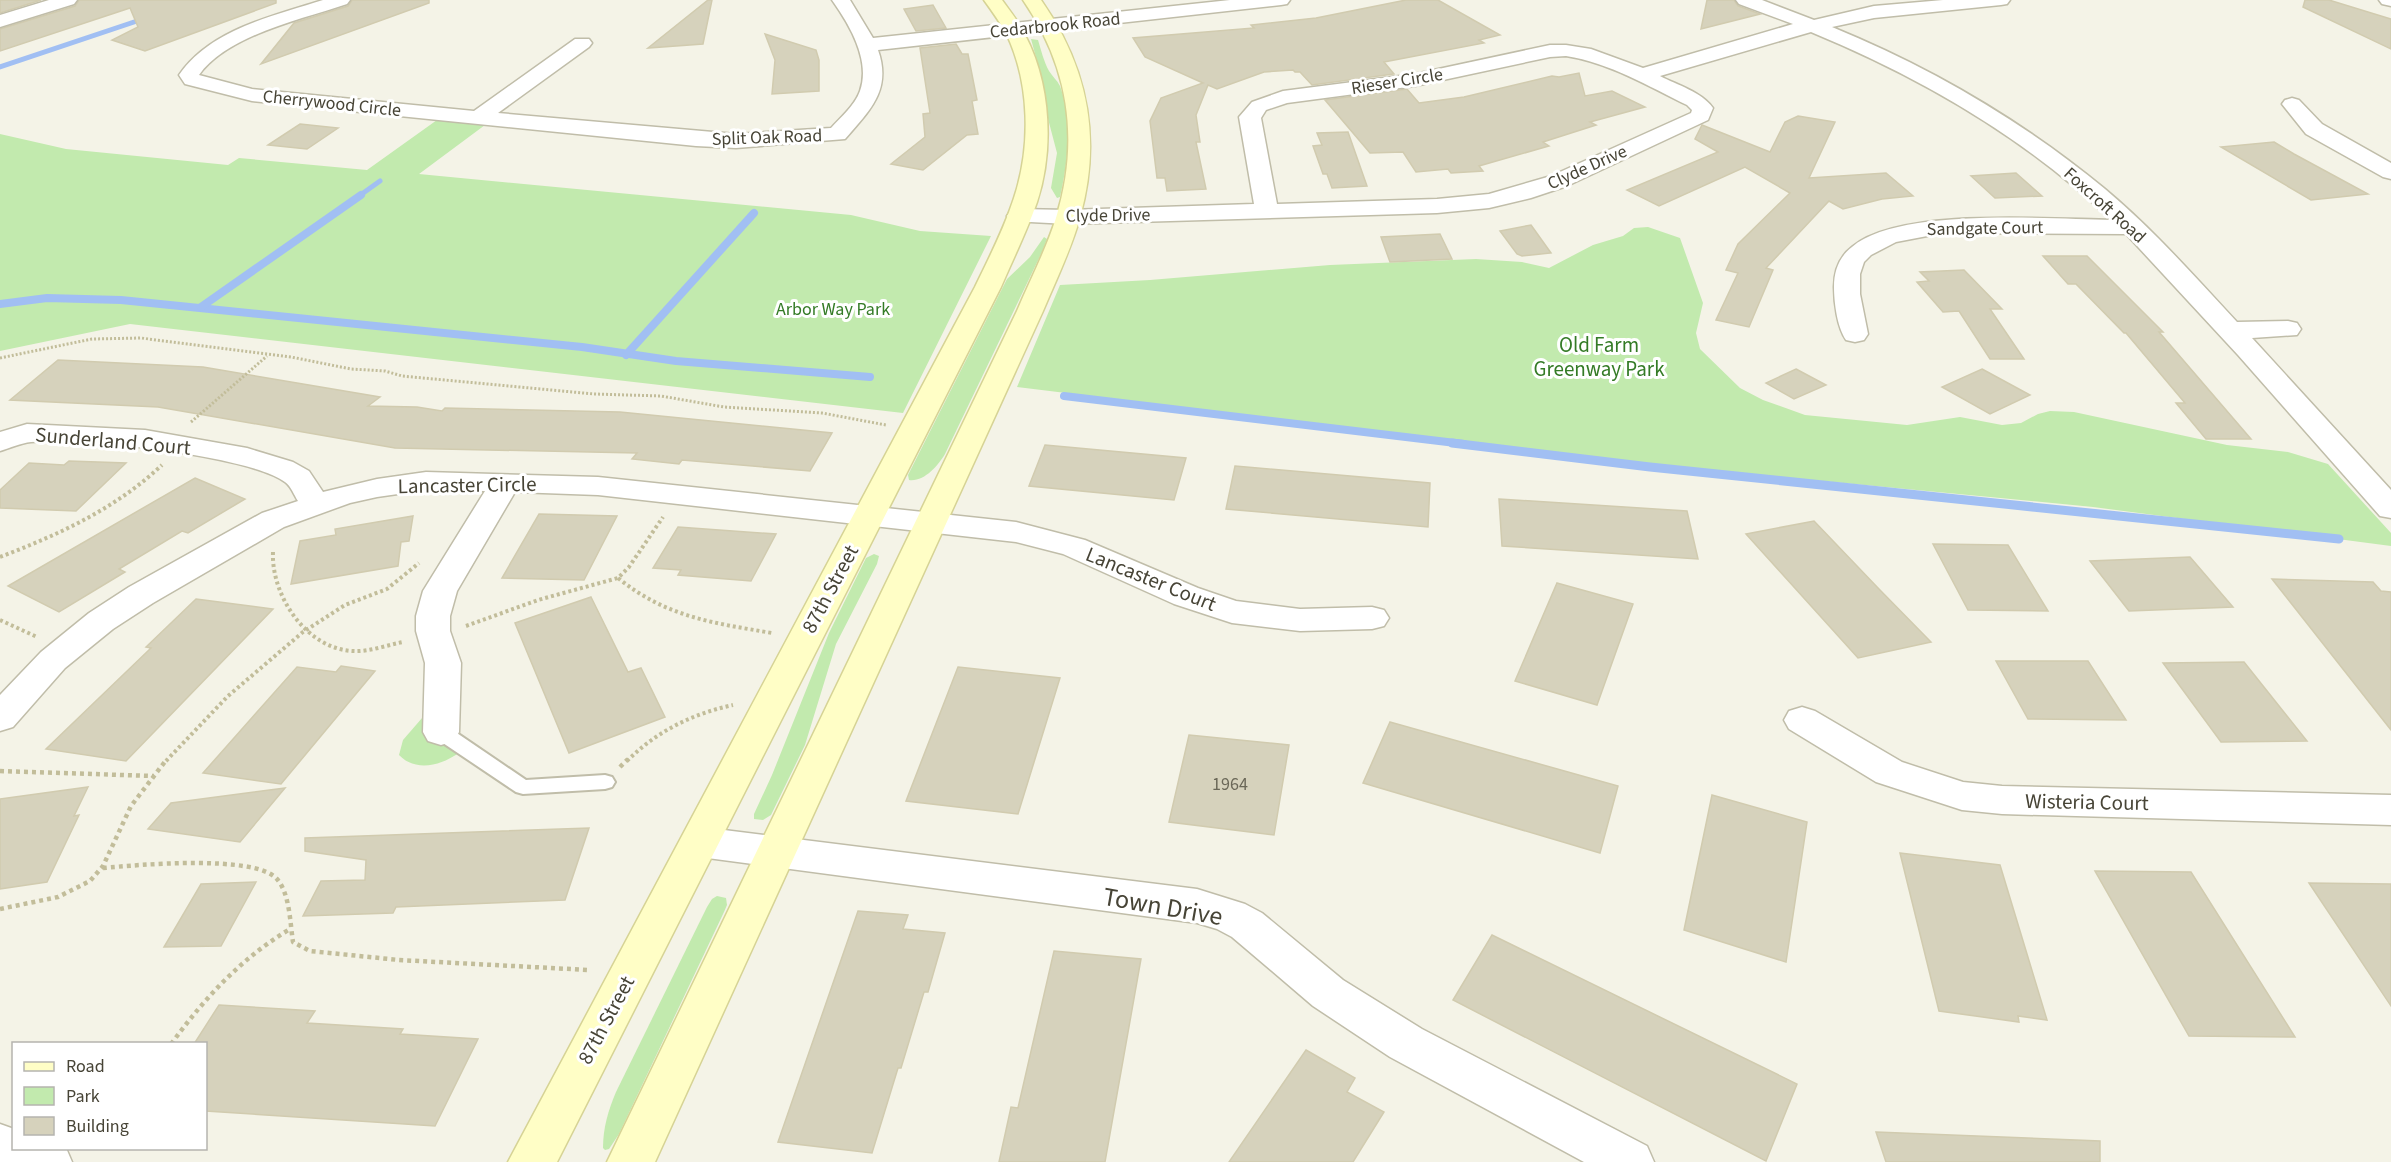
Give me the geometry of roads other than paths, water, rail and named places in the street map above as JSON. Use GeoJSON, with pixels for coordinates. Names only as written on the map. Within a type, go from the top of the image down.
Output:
{"type":"FeatureCollection","features":[{"type":"Feature","properties":{"kind":"street"},"geometry":{"type":"LineString","coordinates":[[0,21],[68,0]]}},
{"type":"Feature","properties":{"kind":"street","name":"Cherrywood Circle"},"geometry":{"type":"LineString","coordinates":[[341,0],[231,41],[205,54],[192,67],[189,75],[192,80],[252,95],[652,135]]}},
{"type":"Feature","properties":{"kind":"street","name":"Split Oak Road"},"geometry":{"type":"LineString","coordinates":[[652,135],[724,141],[837,134],[871,89],[872,66],[866,45],[841,0]]}},
{"type":"Feature","properties":{"kind":"street","name":"87th Street"},"geometry":{"type":"LineString","coordinates":[[532,1162],[988,286],[1019,216],[1034,171],[1036,132],[1032,89],[1021,48],[993,0]]}},
{"type":"Feature","properties":{"kind":"street"},"geometry":{"type":"LineString","coordinates":[[631,1162],[1030,311],[1068,217],[1078,165],[1080,128],[1074,86],[1050,25],[1032,0]]}},
{"type":"Feature","properties":{"kind":"street","name":"Cedarbrook Road"},"geometry":{"type":"LineString","coordinates":[[866,45],[1050,25],[1182,5],[1281,0]]}},
{"type":"Feature","properties":{"kind":"street","name":"Foxcroft Road"},"geometry":{"type":"LineString","coordinates":[[1745,0],[1815,26],[1904,67],[1977,107],[2059,163],[2099,196],[2230,330],[2391,509]]}},
{"type":"Feature","properties":{"kind":"street"},"geometry":{"type":"LineString","coordinates":[[1639,76],[1815,26],[1898,9],[2001,0]]}},
{"type":"Feature","properties":{"kind":"street"},"geometry":{"type":"LineString","coordinates":[[479,117],[582,43]]}},
{"type":"Feature","properties":{"kind":"street","name":"Rieser Circle"},"geometry":{"type":"LineString","coordinates":[[1267,211],[1250,117],[1258,106],[1269,101],[1282,97],[1425,78],[1559,50],[1591,54],[1639,76]]}},
{"type":"Feature","properties":{"kind":"street","name":"Clyde Drive"},"geometry":{"type":"LineString","coordinates":[[1019,216],[1068,217],[1437,206],[1489,201],[1523,194],[1559,181],[1701,116],[1703,108],[1700,105],[1639,76]]}},
{"type":"Feature","properties":{"kind":"street"},"geometry":{"type":"LineString","coordinates":[[2292,104],[2314,129],[2391,171]]}},
{"type":"Feature","properties":{"kind":"street","name":"Sandgate Court"},"geometry":{"type":"LineString","coordinates":[[1855,334],[1847,274],[1853,259],[1862,250],[1889,236],[1905,231],[1943,226],[2130,227]]}},
{"type":"Feature","properties":{"kind":"street"},"geometry":{"type":"LineString","coordinates":[[2230,330],[2288,329]]}},
{"type":"Feature","properties":{"kind":"street","name":"Sunderland Court"},"geometry":{"type":"LineString","coordinates":[[0,442],[27,433],[66,434],[145,439],[225,453],[282,468],[305,485],[316,504]]}},
{"type":"Feature","properties":{"kind":"street","name":"Lancaster Circle"},"geometry":{"type":"LineString","coordinates":[[0,718],[53,660],[101,621],[248,533],[316,504],[401,484],[426,481],[598,486],[931,522]]}},
{"type":"Feature","properties":{"kind":"street"},"geometry":{"type":"LineString","coordinates":[[441,732],[443,663],[433,632],[433,616],[440,591],[506,482]]}},
{"type":"Feature","properties":{"kind":"street","name":"Lancaster Court"},"geometry":{"type":"LineString","coordinates":[[931,522],[1016,532],[1050,539],[1074,547],[1186,596],[1232,612],[1300,620],[1372,618]]}},
{"type":"Feature","properties":{"kind":"street","name":"Wisteria Court"},"geometry":{"type":"LineString","coordinates":[[1802,720],[1888,772],[1962,796],[2002,800],[2391,810]]}},
{"type":"Feature","properties":{"kind":"street","name":"Town Drive"},"geometry":{"type":"LineString","coordinates":[[700,842],[1197,906],[1230,916],[1247,925],[1328,993],[1406,1043],[1630,1162]]}},
{"type":"Feature","properties":{"kind":"street"},"geometry":{"type":"LineString","coordinates":[[0,1146],[48,1162]]}},
{"type":"Feature","properties":{"kind":"lane"},"geometry":{"type":"LineString","coordinates":[[441,732],[523,787],[605,782]]}},
{"type":"Feature","properties":{"kind":"waterway"},"geometry":{"type":"LineString","coordinates":[[0,67],[146,18]]}},
{"type":"Feature","properties":{"kind":"waterway"},"geometry":{"type":"LineString","coordinates":[[359,196],[380,181]]}},
{"type":"Feature","properties":{"kind":"waterway"},"geometry":{"type":"LineString","coordinates":[[201,307],[361,195]]}},
{"type":"Feature","properties":{"kind":"waterway"},"geometry":{"type":"LineString","coordinates":[[627,354],[754,213]]}},
{"type":"Feature","properties":{"kind":"waterway"},"geometry":{"type":"LineString","coordinates":[[0,304],[47,298],[121,300],[582,347],[627,354]]}},
{"type":"Feature","properties":{"kind":"waterway"},"geometry":{"type":"LineString","coordinates":[[627,354],[676,361],[870,377]]}},
{"type":"Feature","properties":{"kind":"waterway"},"geometry":{"type":"LineString","coordinates":[[1064,396],[1464,444]]}},
{"type":"Feature","properties":{"kind":"waterway"},"geometry":{"type":"LineString","coordinates":[[1452,443],[1650,467],[2339,539]]}},
{"type":"Feature","properties":{"kind":"park label","name":"Arbor Way Park"},"geometry":{"type":"Point","coordinates":[833,309]}},
{"type":"Feature","properties":{"kind":"park label","name":"Old Farm Greenway Park"},"geometry":{"type":"Point","coordinates":[1599,357]}}]}
